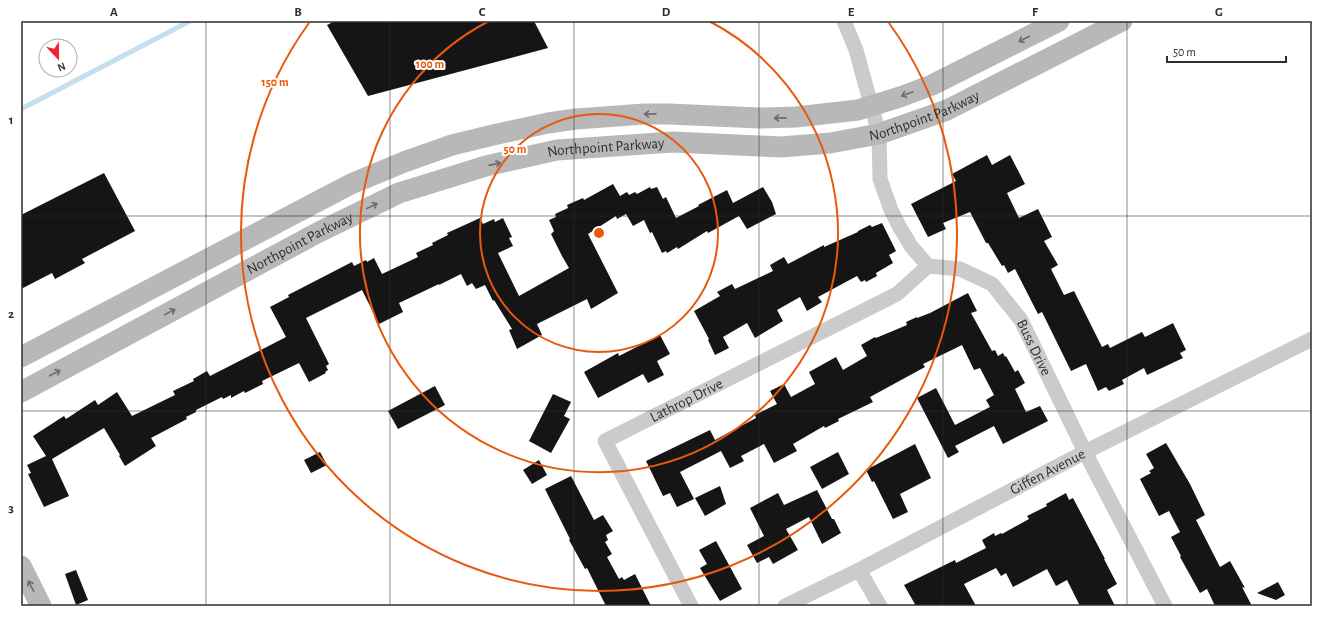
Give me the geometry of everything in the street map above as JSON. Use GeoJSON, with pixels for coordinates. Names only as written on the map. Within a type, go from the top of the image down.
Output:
{"type":"FeatureCollection","features":[{"type":"Feature","properties":{"kind":"street"},"geometry":{"type":"LineString","coordinates":[[844,21],[856,50],[879,134],[880,179],[886,197],[903,233],[911,246],[928,266]]}},
{"type":"Feature","properties":{"kind":"street","name":"Northpoint Parkway"},"geometry":{"type":"LineString","coordinates":[[21,357],[351,184],[404,162],[452,145],[500,133],[576,118],[644,114],[760,118],[796,117],[858,110],[932,85],[1059,21]]}},
{"type":"Feature","properties":{"kind":"street","name":"Northpoint Parkway"},"geometry":{"type":"LineString","coordinates":[[21,392],[319,232],[399,193],[486,166],[557,150],[673,142],[781,147],[830,143],[879,134],[947,110],[1122,21]]}},
{"type":"Feature","properties":{"kind":"street","name":"Buss Drive"},"geometry":{"type":"LineString","coordinates":[[928,266],[960,269],[992,284],[1021,320],[1085,452],[1165,606]]}},
{"type":"Feature","properties":{"kind":"street","name":"Lathrop Drive"},"geometry":{"type":"LineString","coordinates":[[691,606],[605,441],[897,294],[928,266]]}},
{"type":"Feature","properties":{"kind":"street","name":"Giffen Avenue"},"geometry":{"type":"LineString","coordinates":[[785,606],[860,570],[1085,452],[1312,339]]}},
{"type":"Feature","properties":{"kind":"street"},"geometry":{"type":"LineString","coordinates":[[21,566],[41,606]]}},
{"type":"Feature","properties":{"kind":"street"},"geometry":{"type":"LineString","coordinates":[[860,570],[880,606]]}},
{"type":"Feature","properties":{"kind":"building"},"geometry":{"type":"Polygon","coordinates":[[[335,21],[534,21],[548,48],[368,96],[327,25],[335,21]]]}},
{"type":"Feature","properties":{"kind":"building"},"geometry":{"type":"Polygon","coordinates":[[[987,155],[992,165],[1010,155],[1025,184],[1007,193],[1019,218],[1038,209],[1052,237],[1044,241],[1058,265],[1051,269],[1064,295],[1074,291],[1102,347],[1108,344],[1110,348],[1142,332],[1145,337],[1173,323],[1186,350],[1180,353],[1183,358],[1147,375],[1144,368],[1122,380],[1124,384],[1109,391],[1106,387],[1098,391],[1086,364],[1071,371],[1042,312],[1038,314],[1015,269],[1008,273],[1004,265],[1002,266],[988,243],[986,243],[970,212],[943,223],[946,229],[928,237],[911,204],[956,181],[952,174],[987,155]]]}},
{"type":"Feature","properties":{"kind":"building"},"geometry":{"type":"Polygon","coordinates":[[[104,173],[135,231],[82,259],[85,263],[55,279],[52,273],[21,289],[21,215],[104,173]]]}},
{"type":"Feature","properties":{"kind":"building"},"geometry":{"type":"Polygon","coordinates":[[[613,184],[620,196],[627,192],[629,195],[635,192],[637,194],[650,187],[651,189],[657,187],[663,199],[666,197],[676,218],[727,190],[733,203],[763,187],[772,202],[776,214],[747,229],[739,216],[708,233],[707,231],[678,249],[677,247],[667,253],[666,251],[662,253],[652,232],[650,233],[644,220],[633,226],[626,214],[617,219],[616,216],[588,234],[618,293],[591,309],[587,299],[537,324],[542,335],[517,349],[509,330],[512,329],[494,300],[493,301],[485,285],[476,289],[472,283],[467,286],[461,274],[399,303],[403,312],[379,324],[362,290],[306,318],[329,364],[326,366],[328,370],[325,372],[326,373],[309,382],[299,363],[262,381],[263,384],[245,393],[244,391],[231,398],[231,395],[223,399],[222,397],[196,410],[196,412],[186,417],[187,419],[151,438],[156,446],[125,466],[104,428],[52,459],[69,496],[44,507],[28,474],[31,473],[27,465],[46,456],[33,436],[64,416],[66,419],[95,400],[98,405],[117,392],[132,416],[175,395],[173,391],[194,381],[193,379],[207,371],[210,376],[286,337],[270,307],[289,297],[288,295],[352,262],[354,266],[374,258],[382,274],[418,257],[416,253],[433,245],[432,243],[448,235],[447,233],[480,218],[483,224],[494,219],[495,222],[503,218],[512,237],[509,238],[513,246],[498,253],[519,296],[569,268],[551,234],[554,231],[549,220],[556,217],[555,214],[568,208],[567,205],[583,198],[584,200],[613,184]]]}},
{"type":"Feature","properties":{"kind":"building"},"geometry":{"type":"Polygon","coordinates":[[[882,223],[896,251],[889,255],[893,263],[876,273],[877,276],[866,282],[865,280],[861,282],[857,276],[818,297],[822,302],[807,311],[800,297],[777,310],[783,321],[755,338],[747,323],[723,337],[729,348],[715,355],[708,340],[709,339],[694,311],[720,296],[717,292],[732,284],[735,289],[773,271],[770,265],[784,257],[788,264],[824,245],[824,247],[870,225],[872,227],[882,223]]]}},
{"type":"Feature","properties":{"kind":"building"},"geometry":{"type":"Polygon","coordinates":[[[968,293],[977,311],[971,313],[992,351],[995,350],[998,356],[1003,353],[1015,372],[1018,370],[1025,383],[1015,389],[1026,412],[1040,406],[1048,421],[1003,444],[994,426],[955,446],[959,452],[948,458],[917,398],[936,388],[955,425],[990,407],[986,400],[994,395],[980,368],[974,370],[962,345],[923,364],[925,367],[870,397],[873,402],[838,419],[839,421],[825,428],[824,426],[793,444],[797,451],[774,463],[764,444],[741,456],[744,461],[730,468],[721,451],[680,472],[694,499],[677,507],[670,493],[663,496],[646,461],[710,430],[715,440],[756,418],[755,415],[777,404],[770,391],[784,384],[791,397],[815,384],[809,372],[836,357],[843,370],[867,356],[861,345],[875,337],[876,338],[907,325],[906,322],[930,313],[968,293]]]}},
{"type":"Feature","properties":{"kind":"building"},"geometry":{"type":"Polygon","coordinates":[[[660,335],[670,354],[657,361],[664,375],[648,383],[643,374],[598,398],[584,372],[618,353],[619,356],[660,335]]]}},
{"type":"Feature","properties":{"kind":"building"},"geometry":{"type":"Polygon","coordinates":[[[435,386],[445,405],[398,429],[388,411],[435,386]]]}},
{"type":"Feature","properties":{"kind":"building"},"geometry":{"type":"Polygon","coordinates":[[[553,394],[571,402],[564,416],[570,419],[551,453],[529,441],[553,394]]]}},
{"type":"Feature","properties":{"kind":"building"},"geometry":{"type":"Polygon","coordinates":[[[1166,443],[1190,484],[1205,515],[1196,520],[1220,567],[1230,561],[1245,588],[1242,587],[1252,606],[1215,606],[1207,589],[1200,593],[1180,557],[1181,556],[1171,537],[1180,532],[1169,511],[1159,516],[1140,479],[1151,473],[1149,471],[1154,468],[1146,454],[1166,443]]]}},
{"type":"Feature","properties":{"kind":"building"},"geometry":{"type":"Polygon","coordinates":[[[915,444],[931,478],[900,494],[908,512],[893,519],[874,481],[872,482],[866,470],[915,444]]]}},
{"type":"Feature","properties":{"kind":"building"},"geometry":{"type":"Polygon","coordinates":[[[320,452],[327,465],[311,473],[304,460],[320,452]]]}},
{"type":"Feature","properties":{"kind":"building"},"geometry":{"type":"Polygon","coordinates":[[[838,452],[849,474],[822,489],[810,467],[838,452]]]}},
{"type":"Feature","properties":{"kind":"building"},"geometry":{"type":"Polygon","coordinates":[[[539,460],[547,475],[532,484],[523,470],[539,460]]]}},
{"type":"Feature","properties":{"kind":"building"},"geometry":{"type":"Polygon","coordinates":[[[571,476],[594,520],[603,515],[613,531],[606,535],[608,540],[605,542],[612,554],[607,557],[619,579],[622,577],[624,580],[635,574],[651,606],[606,606],[587,568],[585,569],[569,540],[570,539],[545,489],[571,476]]]}},
{"type":"Feature","properties":{"kind":"building"},"geometry":{"type":"Polygon","coordinates":[[[720,486],[726,504],[705,516],[695,498],[720,486]]]}},
{"type":"Feature","properties":{"kind":"building"},"geometry":{"type":"Polygon","coordinates":[[[817,490],[841,533],[822,544],[809,517],[786,529],[798,550],[773,564],[769,557],[757,563],[747,545],[764,536],[750,508],[778,493],[784,505],[817,490]]]}},
{"type":"Feature","properties":{"kind":"building"},"geometry":{"type":"Polygon","coordinates":[[[1066,493],[1069,500],[1073,498],[1117,584],[1107,590],[1115,606],[1080,606],[1067,580],[1056,586],[1047,569],[1013,587],[1006,573],[1001,576],[996,568],[964,584],[976,606],[916,606],[904,585],[955,560],[956,563],[986,548],[982,540],[994,533],[995,536],[1001,533],[1002,534],[1029,519],[1027,516],[1047,506],[1046,504],[1066,493]]]}},
{"type":"Feature","properties":{"kind":"building"},"geometry":{"type":"Polygon","coordinates":[[[716,541],[742,589],[720,601],[700,568],[707,564],[699,550],[716,541]]]}},
{"type":"Feature","properties":{"kind":"building"},"geometry":{"type":"Polygon","coordinates":[[[76,570],[88,600],[76,605],[65,574],[76,570]]]}},
{"type":"Feature","properties":{"kind":"building"},"geometry":{"type":"Polygon","coordinates":[[[1278,582],[1285,595],[1276,600],[1257,593],[1278,582]]]}},
{"type":"Feature","properties":{"kind":"waterway"},"geometry":{"type":"LineString","coordinates":[[21,109],[190,21]]}}]}
